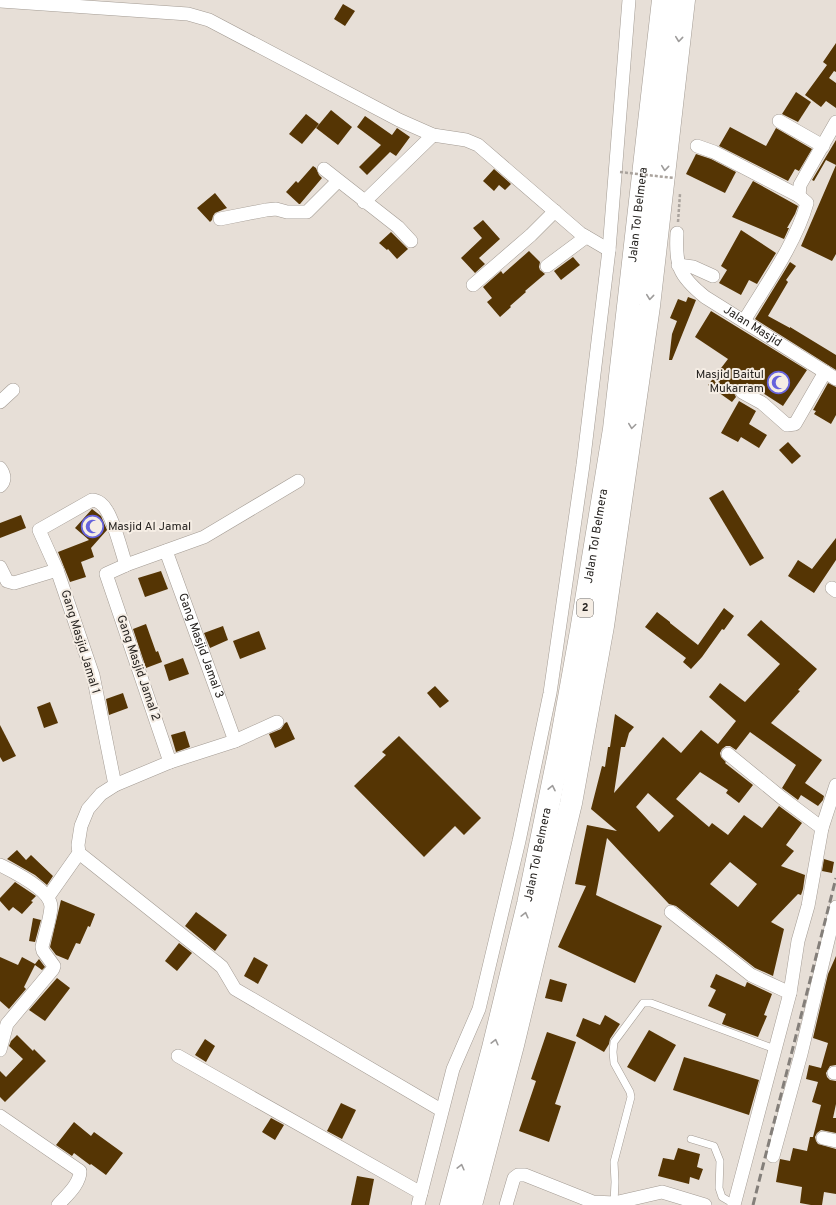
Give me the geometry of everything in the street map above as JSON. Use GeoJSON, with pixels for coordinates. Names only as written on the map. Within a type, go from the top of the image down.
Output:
{"type":"FeatureCollection","features":[{"type":"Feature","properties":{"kind":"highway","name":"Jalan Tol Belmera"},"geometry":{"type":"LineString","coordinates":[[451,1205],[493,1048],[528,904],[559,754],[582,631],[614,428],[663,0]]}},
{"type":"Feature","properties":{"kind":"highway","name":"Jalan Tol Belmera"},"geometry":{"type":"LineString","coordinates":[[471,1205],[513,1045],[571,803],[603,626],[649,306],[684,0]]}},
{"type":"Feature","properties":{"kind":"street"},"geometry":{"type":"LineString","coordinates":[[178,1056],[419,1199],[441,1110],[453,1069],[479,1009],[519,841],[550,693],[583,465],[609,250],[623,102],[629,0]]}},
{"type":"Feature","properties":{"kind":"street"},"geometry":{"type":"LineString","coordinates":[[0,1],[188,14],[209,20],[399,120],[433,135],[466,140],[478,145],[586,237],[609,250]]}},
{"type":"Feature","properties":{"kind":"street"},"geometry":{"type":"LineString","coordinates":[[779,121],[823,146]]}},
{"type":"Feature","properties":{"kind":"street"},"geometry":{"type":"LineString","coordinates":[[799,196],[800,186],[836,122]]}},
{"type":"Feature","properties":{"kind":"street"},"geometry":{"type":"LineString","coordinates":[[364,202],[433,135]]}},
{"type":"Feature","properties":{"kind":"street"},"geometry":{"type":"LineString","coordinates":[[697,146],[714,152],[799,196],[807,203],[804,214],[784,255],[744,321]]}},
{"type":"Feature","properties":{"kind":"street"},"geometry":{"type":"LineString","coordinates":[[324,169],[364,202],[398,227],[412,241]]}},
{"type":"Feature","properties":{"kind":"street"},"geometry":{"type":"LineString","coordinates":[[220,219],[276,209],[287,212],[307,212],[338,181]]}},
{"type":"Feature","properties":{"kind":"street"},"geometry":{"type":"LineString","coordinates":[[473,285],[531,235],[555,211]]}},
{"type":"Feature","properties":{"kind":"street"},"geometry":{"type":"LineString","coordinates":[[677,233],[676,249],[678,265],[693,268],[713,276]]}},
{"type":"Feature","properties":{"kind":"street"},"geometry":{"type":"LineString","coordinates":[[547,266],[586,237]]}},
{"type":"Feature","properties":{"kind":"street","name":"Jalan Masjid"},"geometry":{"type":"LineString","coordinates":[[678,265],[690,285],[705,297],[831,376]]}},
{"type":"Feature","properties":{"kind":"street"},"geometry":{"type":"LineString","coordinates":[[742,392],[762,403],[786,425],[795,424],[831,376]]}},
{"type":"Feature","properties":{"kind":"street"},"geometry":{"type":"LineString","coordinates":[[0,402],[13,390]]}},
{"type":"Feature","properties":{"kind":"street"},"geometry":{"type":"LineString","coordinates":[[0,468],[5,476],[4,482],[0,486]]}},
{"type":"Feature","properties":{"kind":"street"},"geometry":{"type":"LineString","coordinates":[[126,565],[166,552],[204,537],[298,481]]}},
{"type":"Feature","properties":{"kind":"street","name":"Gang Masjid Jamal 1"},"geometry":{"type":"LineString","coordinates":[[115,785],[93,675],[57,570],[39,530],[92,500],[98,501],[107,510],[126,565]]}},
{"type":"Feature","properties":{"kind":"street","name":"Gang Masjid Jamal 3"},"geometry":{"type":"LineString","coordinates":[[166,552],[235,741]]}},
{"type":"Feature","properties":{"kind":"street","name":"Gang Masjid Jamal 2"},"geometry":{"type":"LineString","coordinates":[[126,565],[106,574],[170,762]]}},
{"type":"Feature","properties":{"kind":"street"},"geometry":{"type":"LineString","coordinates":[[0,567],[7,581],[14,583],[57,570]]}},
{"type":"Feature","properties":{"kind":"street"},"geometry":{"type":"LineString","coordinates":[[277,722],[235,741],[170,762],[115,785],[101,794],[88,809],[81,826],[78,846],[80,853],[222,967],[236,989],[441,1110]]}},
{"type":"Feature","properties":{"kind":"street"},"geometry":{"type":"LineString","coordinates":[[728,754],[822,828]]}},
{"type":"Feature","properties":{"kind":"street"},"geometry":{"type":"LineString","coordinates":[[734,1204],[790,994],[798,940],[808,906],[822,828],[836,785]]}},
{"type":"Feature","properties":{"kind":"street"},"geometry":{"type":"LineString","coordinates":[[48,897],[80,853]]}},
{"type":"Feature","properties":{"kind":"street"},"geometry":{"type":"LineString","coordinates":[[0,865],[21,875],[48,897],[51,906],[42,947],[43,951],[54,966],[53,969],[4,1022],[0,1050]]}},
{"type":"Feature","properties":{"kind":"street"},"geometry":{"type":"LineString","coordinates":[[773,1156],[801,1054],[836,907]]}},
{"type":"Feature","properties":{"kind":"street"},"geometry":{"type":"LineString","coordinates":[[671,912],[751,975],[790,994]]}},
{"type":"Feature","properties":{"kind":"street"},"geometry":{"type":"LineString","coordinates":[[0,1116],[80,1170],[80,1177],[58,1205]]}},
{"type":"Feature","properties":{"kind":"street"},"geometry":{"type":"LineString","coordinates":[[506,1205],[514,1178],[518,1175],[525,1175],[593,1202],[614,1204],[662,1192],[705,1205]]}},
{"type":"Feature","properties":{"kind":"lane"},"geometry":{"type":"LineString","coordinates":[[614,1204],[614,1162],[631,1098],[630,1092],[614,1063],[614,1042],[643,1003],[651,1003],[775,1049]]}},
{"type":"Feature","properties":{"kind":"lane"},"geometry":{"type":"LineString","coordinates":[[691,1139],[714,1146],[720,1161],[720,1192],[722,1197],[734,1204]]}},
{"type":"Feature","properties":{"kind":"path"},"geometry":{"type":"LineString","coordinates":[[620,172],[674,178]]}},
{"type":"Feature","properties":{"kind":"building"},"geometry":{"type":"Polygon","coordinates":[[[343,4],[355,11],[345,26],[334,19],[343,4]]]}},
{"type":"Feature","properties":{"kind":"building"},"geometry":{"type":"Polygon","coordinates":[[[836,43],[836,72],[834,71],[829,78],[836,83],[836,108],[826,101],[821,107],[805,95],[827,65],[823,62],[836,43]]]}},
{"type":"Feature","properties":{"kind":"building"},"geometry":{"type":"Polygon","coordinates":[[[796,92],[811,102],[798,122],[782,114],[796,92]]]}},
{"type":"Feature","properties":{"kind":"building"},"geometry":{"type":"Polygon","coordinates":[[[331,110],[352,127],[338,145],[316,128],[331,110]]]}},
{"type":"Feature","properties":{"kind":"building"},"geometry":{"type":"Polygon","coordinates":[[[306,114],[319,124],[302,144],[289,134],[306,114]]]}},
{"type":"Feature","properties":{"kind":"building"},"geometry":{"type":"Polygon","coordinates":[[[365,116],[392,135],[397,128],[410,137],[396,156],[390,152],[367,175],[359,167],[381,145],[357,127],[365,116]]]}},
{"type":"Feature","properties":{"kind":"building"},"geometry":{"type":"Polygon","coordinates":[[[730,127],[766,146],[776,128],[812,149],[799,171],[795,169],[788,181],[719,146],[730,127]]]}},
{"type":"Feature","properties":{"kind":"building"},"geometry":{"type":"Polygon","coordinates":[[[836,140],[836,165],[826,160],[814,181],[812,180],[836,140]]]}},
{"type":"Feature","properties":{"kind":"building"},"geometry":{"type":"Polygon","coordinates":[[[696,154],[711,159],[736,172],[725,193],[686,174],[696,154]]]}},
{"type":"Feature","properties":{"kind":"building"},"geometry":{"type":"Polygon","coordinates":[[[836,165],[836,254],[832,261],[801,246],[836,165]]]}},
{"type":"Feature","properties":{"kind":"building"},"geometry":{"type":"Polygon","coordinates":[[[313,166],[322,178],[299,204],[286,192],[296,181],[298,183],[313,166]]]}},
{"type":"Feature","properties":{"kind":"building"},"geometry":{"type":"Polygon","coordinates":[[[494,169],[511,184],[505,190],[499,185],[494,191],[483,181],[494,169]]]}},
{"type":"Feature","properties":{"kind":"building"},"geometry":{"type":"Polygon","coordinates":[[[753,181],[798,206],[787,228],[789,228],[784,239],[732,217],[753,181]]]}},
{"type":"Feature","properties":{"kind":"building"},"geometry":{"type":"Polygon","coordinates":[[[215,193],[227,208],[215,213],[210,222],[197,208],[215,193]]]}},
{"type":"Feature","properties":{"kind":"building"},"geometry":{"type":"Polygon","coordinates":[[[483,220],[500,239],[479,258],[485,264],[475,273],[461,258],[482,238],[473,228],[483,220]]]}},
{"type":"Feature","properties":{"kind":"building"},"geometry":{"type":"Polygon","coordinates":[[[741,230],[776,253],[757,284],[749,280],[741,295],[719,283],[727,270],[721,266],[741,230]]]}},
{"type":"Feature","properties":{"kind":"building"},"geometry":{"type":"Polygon","coordinates":[[[391,232],[408,249],[397,259],[388,249],[387,250],[379,243],[391,232]]]}},
{"type":"Feature","properties":{"kind":"building"},"geometry":{"type":"Polygon","coordinates":[[[529,251],[540,262],[540,270],[545,274],[525,291],[526,292],[500,317],[487,302],[492,298],[483,287],[501,271],[503,274],[529,251]]]}},
{"type":"Feature","properties":{"kind":"building"},"geometry":{"type":"Polygon","coordinates":[[[573,257],[580,265],[561,280],[554,271],[573,257]]]}},
{"type":"Feature","properties":{"kind":"building"},"geometry":{"type":"Polygon","coordinates":[[[790,262],[796,266],[786,280],[788,282],[768,316],[790,327],[836,355],[836,370],[755,319],[790,262]]]}},
{"type":"Feature","properties":{"kind":"building"},"geometry":{"type":"Polygon","coordinates":[[[688,297],[696,300],[672,360],[669,360],[672,334],[677,321],[670,318],[678,299],[686,302],[688,297]]]}},
{"type":"Feature","properties":{"kind":"building"},"geometry":{"type":"Polygon","coordinates":[[[711,311],[807,370],[783,406],[747,383],[745,385],[738,385],[735,388],[734,393],[736,397],[732,402],[708,385],[728,359],[695,337],[711,311]]]}},
{"type":"Feature","properties":{"kind":"building"},"geometry":{"type":"Polygon","coordinates":[[[828,383],[836,387],[836,415],[831,424],[814,414],[816,411],[813,410],[828,383]]]}},
{"type":"Feature","properties":{"kind":"building"},"geometry":{"type":"Polygon","coordinates":[[[739,401],[756,411],[749,424],[767,435],[759,448],[741,437],[738,442],[721,433],[739,401]]]}},
{"type":"Feature","properties":{"kind":"building"},"geometry":{"type":"Polygon","coordinates":[[[788,442],[801,456],[792,464],[779,450],[788,442]]]}},
{"type":"Feature","properties":{"kind":"building"},"geometry":{"type":"Polygon","coordinates":[[[723,490],[764,558],[750,566],[709,498],[723,490]]]}},
{"type":"Feature","properties":{"kind":"building"},"geometry":{"type":"Polygon","coordinates":[[[92,509],[101,516],[107,530],[91,548],[94,557],[81,562],[86,577],[70,582],[58,552],[89,540],[75,528],[92,509]]]}},
{"type":"Feature","properties":{"kind":"building"},"geometry":{"type":"Polygon","coordinates":[[[21,515],[26,528],[0,538],[0,523],[21,515]]]}},
{"type":"Feature","properties":{"kind":"building"},"geometry":{"type":"Polygon","coordinates":[[[836,538],[836,560],[814,593],[788,576],[798,560],[812,569],[836,538]]]}},
{"type":"Feature","properties":{"kind":"building"},"geometry":{"type":"Polygon","coordinates":[[[161,571],[168,589],[145,597],[138,578],[161,571]]]}},
{"type":"Feature","properties":{"kind":"building"},"geometry":{"type":"Polygon","coordinates":[[[724,608],[734,616],[691,669],[683,662],[686,658],[645,627],[657,612],[698,645],[724,608]]]}},
{"type":"Feature","properties":{"kind":"building"},"geometry":{"type":"Polygon","coordinates":[[[761,620],[817,669],[798,690],[800,691],[771,723],[822,760],[805,783],[824,796],[823,800],[818,806],[801,795],[798,800],[782,788],[796,765],[750,732],[736,750],[730,746],[726,746],[720,753],[721,757],[726,762],[725,763],[753,785],[739,803],[726,793],[728,790],[700,772],[676,799],[709,827],[712,823],[728,835],[744,815],[762,828],[779,806],[802,823],[786,845],[794,851],[781,866],[805,875],[803,889],[801,895],[798,894],[771,922],[784,929],[773,976],[755,968],[676,906],[669,904],[607,838],[596,895],[662,926],[635,983],[558,947],[586,886],[575,884],[587,825],[617,831],[591,809],[602,766],[605,767],[608,747],[610,747],[615,714],[634,727],[629,733],[625,747],[621,747],[614,793],[663,737],[681,753],[701,730],[718,744],[736,721],[709,697],[720,683],[745,702],[780,664],[747,635],[761,620]],[[648,793],[636,807],[659,832],[674,816],[648,793]],[[730,862],[710,884],[738,907],[757,884],[730,862]]]}},
{"type":"Feature","properties":{"kind":"building"},"geometry":{"type":"Polygon","coordinates":[[[146,624],[156,652],[158,651],[162,662],[146,668],[133,629],[146,624]]]}},
{"type":"Feature","properties":{"kind":"building"},"geometry":{"type":"Polygon","coordinates":[[[223,626],[228,640],[210,648],[204,633],[223,626]]]}},
{"type":"Feature","properties":{"kind":"building"},"geometry":{"type":"Polygon","coordinates":[[[259,631],[266,649],[240,659],[233,641],[259,631]]]}},
{"type":"Feature","properties":{"kind":"building"},"geometry":{"type":"Polygon","coordinates":[[[183,658],[189,674],[169,681],[164,665],[183,658]]]}},
{"type":"Feature","properties":{"kind":"building"},"geometry":{"type":"Polygon","coordinates":[[[435,686],[449,701],[440,708],[427,693],[435,686]]]}},
{"type":"Feature","properties":{"kind":"building"},"geometry":{"type":"Polygon","coordinates":[[[123,693],[128,708],[109,715],[106,699],[123,693]]]}},
{"type":"Feature","properties":{"kind":"building"},"geometry":{"type":"Polygon","coordinates":[[[50,702],[58,723],[44,728],[37,707],[50,702]]]}},
{"type":"Feature","properties":{"kind":"building"},"geometry":{"type":"Polygon","coordinates":[[[287,722],[295,739],[275,748],[269,734],[281,729],[287,722]]]}},
{"type":"Feature","properties":{"kind":"building"},"geometry":{"type":"Polygon","coordinates":[[[0,725],[16,756],[3,762],[0,757],[0,725]]]}},
{"type":"Feature","properties":{"kind":"building"},"geometry":{"type":"Polygon","coordinates":[[[185,731],[190,747],[176,752],[171,735],[185,731]]]}},
{"type":"Feature","properties":{"kind":"building"},"geometry":{"type":"Polygon","coordinates":[[[399,736],[481,818],[464,835],[455,826],[424,857],[354,786],[386,755],[382,752],[399,736]]]}},
{"type":"Feature","properties":{"kind":"building"},"geometry":{"type":"Polygon","coordinates":[[[17,850],[26,860],[31,855],[53,876],[47,885],[35,875],[7,859],[17,850]]]}},
{"type":"Feature","properties":{"kind":"building"},"geometry":{"type":"Polygon","coordinates":[[[824,859],[834,862],[832,873],[822,871],[824,859]]]}},
{"type":"Feature","properties":{"kind":"building"},"geometry":{"type":"Polygon","coordinates":[[[15,882],[36,896],[31,901],[33,902],[22,914],[13,907],[9,911],[0,901],[0,898],[15,882]]]}},
{"type":"Feature","properties":{"kind":"building"},"geometry":{"type":"Polygon","coordinates":[[[61,900],[95,914],[90,927],[88,926],[80,944],[76,943],[68,960],[56,955],[50,947],[61,900]]]}},
{"type":"Feature","properties":{"kind":"building"},"geometry":{"type":"Polygon","coordinates":[[[196,912],[227,935],[215,951],[185,926],[196,912]]]}},
{"type":"Feature","properties":{"kind":"building"},"geometry":{"type":"Polygon","coordinates":[[[33,918],[41,920],[35,942],[29,941],[33,918]]]}},
{"type":"Feature","properties":{"kind":"building"},"geometry":{"type":"Polygon","coordinates":[[[179,943],[192,953],[177,971],[165,961],[179,943]]]}},
{"type":"Feature","properties":{"kind":"building"},"geometry":{"type":"Polygon","coordinates":[[[836,956],[836,1065],[830,1066],[826,1073],[830,1080],[836,1081],[836,1104],[833,1118],[836,1118],[836,1133],[821,1130],[815,1137],[818,1144],[836,1149],[836,1194],[824,1192],[822,1205],[811,1205],[800,1203],[802,1187],[776,1182],[780,1159],[790,1161],[793,1148],[807,1151],[810,1137],[813,1137],[821,1105],[812,1102],[818,1082],[806,1079],[809,1065],[821,1068],[828,1043],[813,1038],[828,974],[836,956]]]}},
{"type":"Feature","properties":{"kind":"building"},"geometry":{"type":"Polygon","coordinates":[[[0,957],[18,965],[22,957],[35,964],[39,959],[45,967],[42,970],[35,965],[24,987],[26,989],[9,1009],[0,1001],[0,957]]]}},
{"type":"Feature","properties":{"kind":"building"},"geometry":{"type":"Polygon","coordinates":[[[254,957],[268,965],[258,984],[244,976],[254,957]]]}},
{"type":"Feature","properties":{"kind":"building"},"geometry":{"type":"Polygon","coordinates":[[[716,974],[745,987],[747,982],[772,994],[764,1015],[767,1016],[758,1037],[722,1024],[726,1014],[708,1006],[716,990],[710,987],[716,974]]]}},
{"type":"Feature","properties":{"kind":"building"},"geometry":{"type":"Polygon","coordinates":[[[57,978],[70,988],[45,1021],[29,1010],[57,978]]]}},
{"type":"Feature","properties":{"kind":"building"},"geometry":{"type":"Polygon","coordinates":[[[550,979],[567,984],[562,1002],[545,998],[550,979]]]}},
{"type":"Feature","properties":{"kind":"building"},"geometry":{"type":"Polygon","coordinates":[[[605,1015],[620,1024],[610,1039],[604,1052],[576,1036],[583,1018],[600,1025],[605,1015]]]}},
{"type":"Feature","properties":{"kind":"building"},"geometry":{"type":"Polygon","coordinates":[[[649,1030],[676,1045],[655,1082],[627,1067],[649,1030]]]}},
{"type":"Feature","properties":{"kind":"building"},"geometry":{"type":"Polygon","coordinates":[[[547,1032],[576,1042],[555,1104],[561,1106],[549,1142],[519,1131],[536,1081],[531,1079],[547,1032]]]}},
{"type":"Feature","properties":{"kind":"building"},"geometry":{"type":"Polygon","coordinates":[[[17,1035],[33,1051],[34,1049],[46,1061],[5,1102],[0,1097],[0,1071],[6,1077],[23,1059],[9,1046],[11,1041],[17,1035]]]}},
{"type":"Feature","properties":{"kind":"building"},"geometry":{"type":"Polygon","coordinates":[[[205,1039],[215,1046],[206,1062],[195,1055],[205,1039]]]}},
{"type":"Feature","properties":{"kind":"building"},"geometry":{"type":"Polygon","coordinates":[[[684,1057],[759,1080],[749,1115],[673,1090],[684,1057]]]}},
{"type":"Feature","properties":{"kind":"building"},"geometry":{"type":"Polygon","coordinates":[[[341,1103],[356,1110],[342,1139],[327,1131],[341,1103]]]}},
{"type":"Feature","properties":{"kind":"building"},"geometry":{"type":"Polygon","coordinates":[[[271,1118],[284,1125],[275,1140],[262,1132],[271,1118]]]}},
{"type":"Feature","properties":{"kind":"building"},"geometry":{"type":"Polygon","coordinates":[[[74,1122],[91,1136],[94,1132],[123,1153],[106,1175],[74,1153],[72,1156],[56,1145],[74,1122]]]}},
{"type":"Feature","properties":{"kind":"building"},"geometry":{"type":"Polygon","coordinates":[[[678,1148],[700,1154],[697,1167],[703,1169],[699,1180],[690,1177],[689,1184],[658,1176],[663,1158],[674,1160],[678,1148]]]}},
{"type":"Feature","properties":{"kind":"building"},"geometry":{"type":"Polygon","coordinates":[[[357,1176],[374,1179],[369,1205],[351,1205],[357,1176]]]}},
{"type":"Feature","properties":{"kind":"railway"},"geometry":{"type":"LineString","coordinates":[[753,1205],[836,878]]}},
{"type":"Feature","properties":{"kind":"place","name":"Masjid Baitul Mukarram"},"geometry":{"type":"Point","coordinates":[779,382]}},
{"type":"Feature","properties":{"kind":"place","name":"Masjid Al Jamal"},"geometry":{"type":"Point","coordinates":[93,527]}}]}
